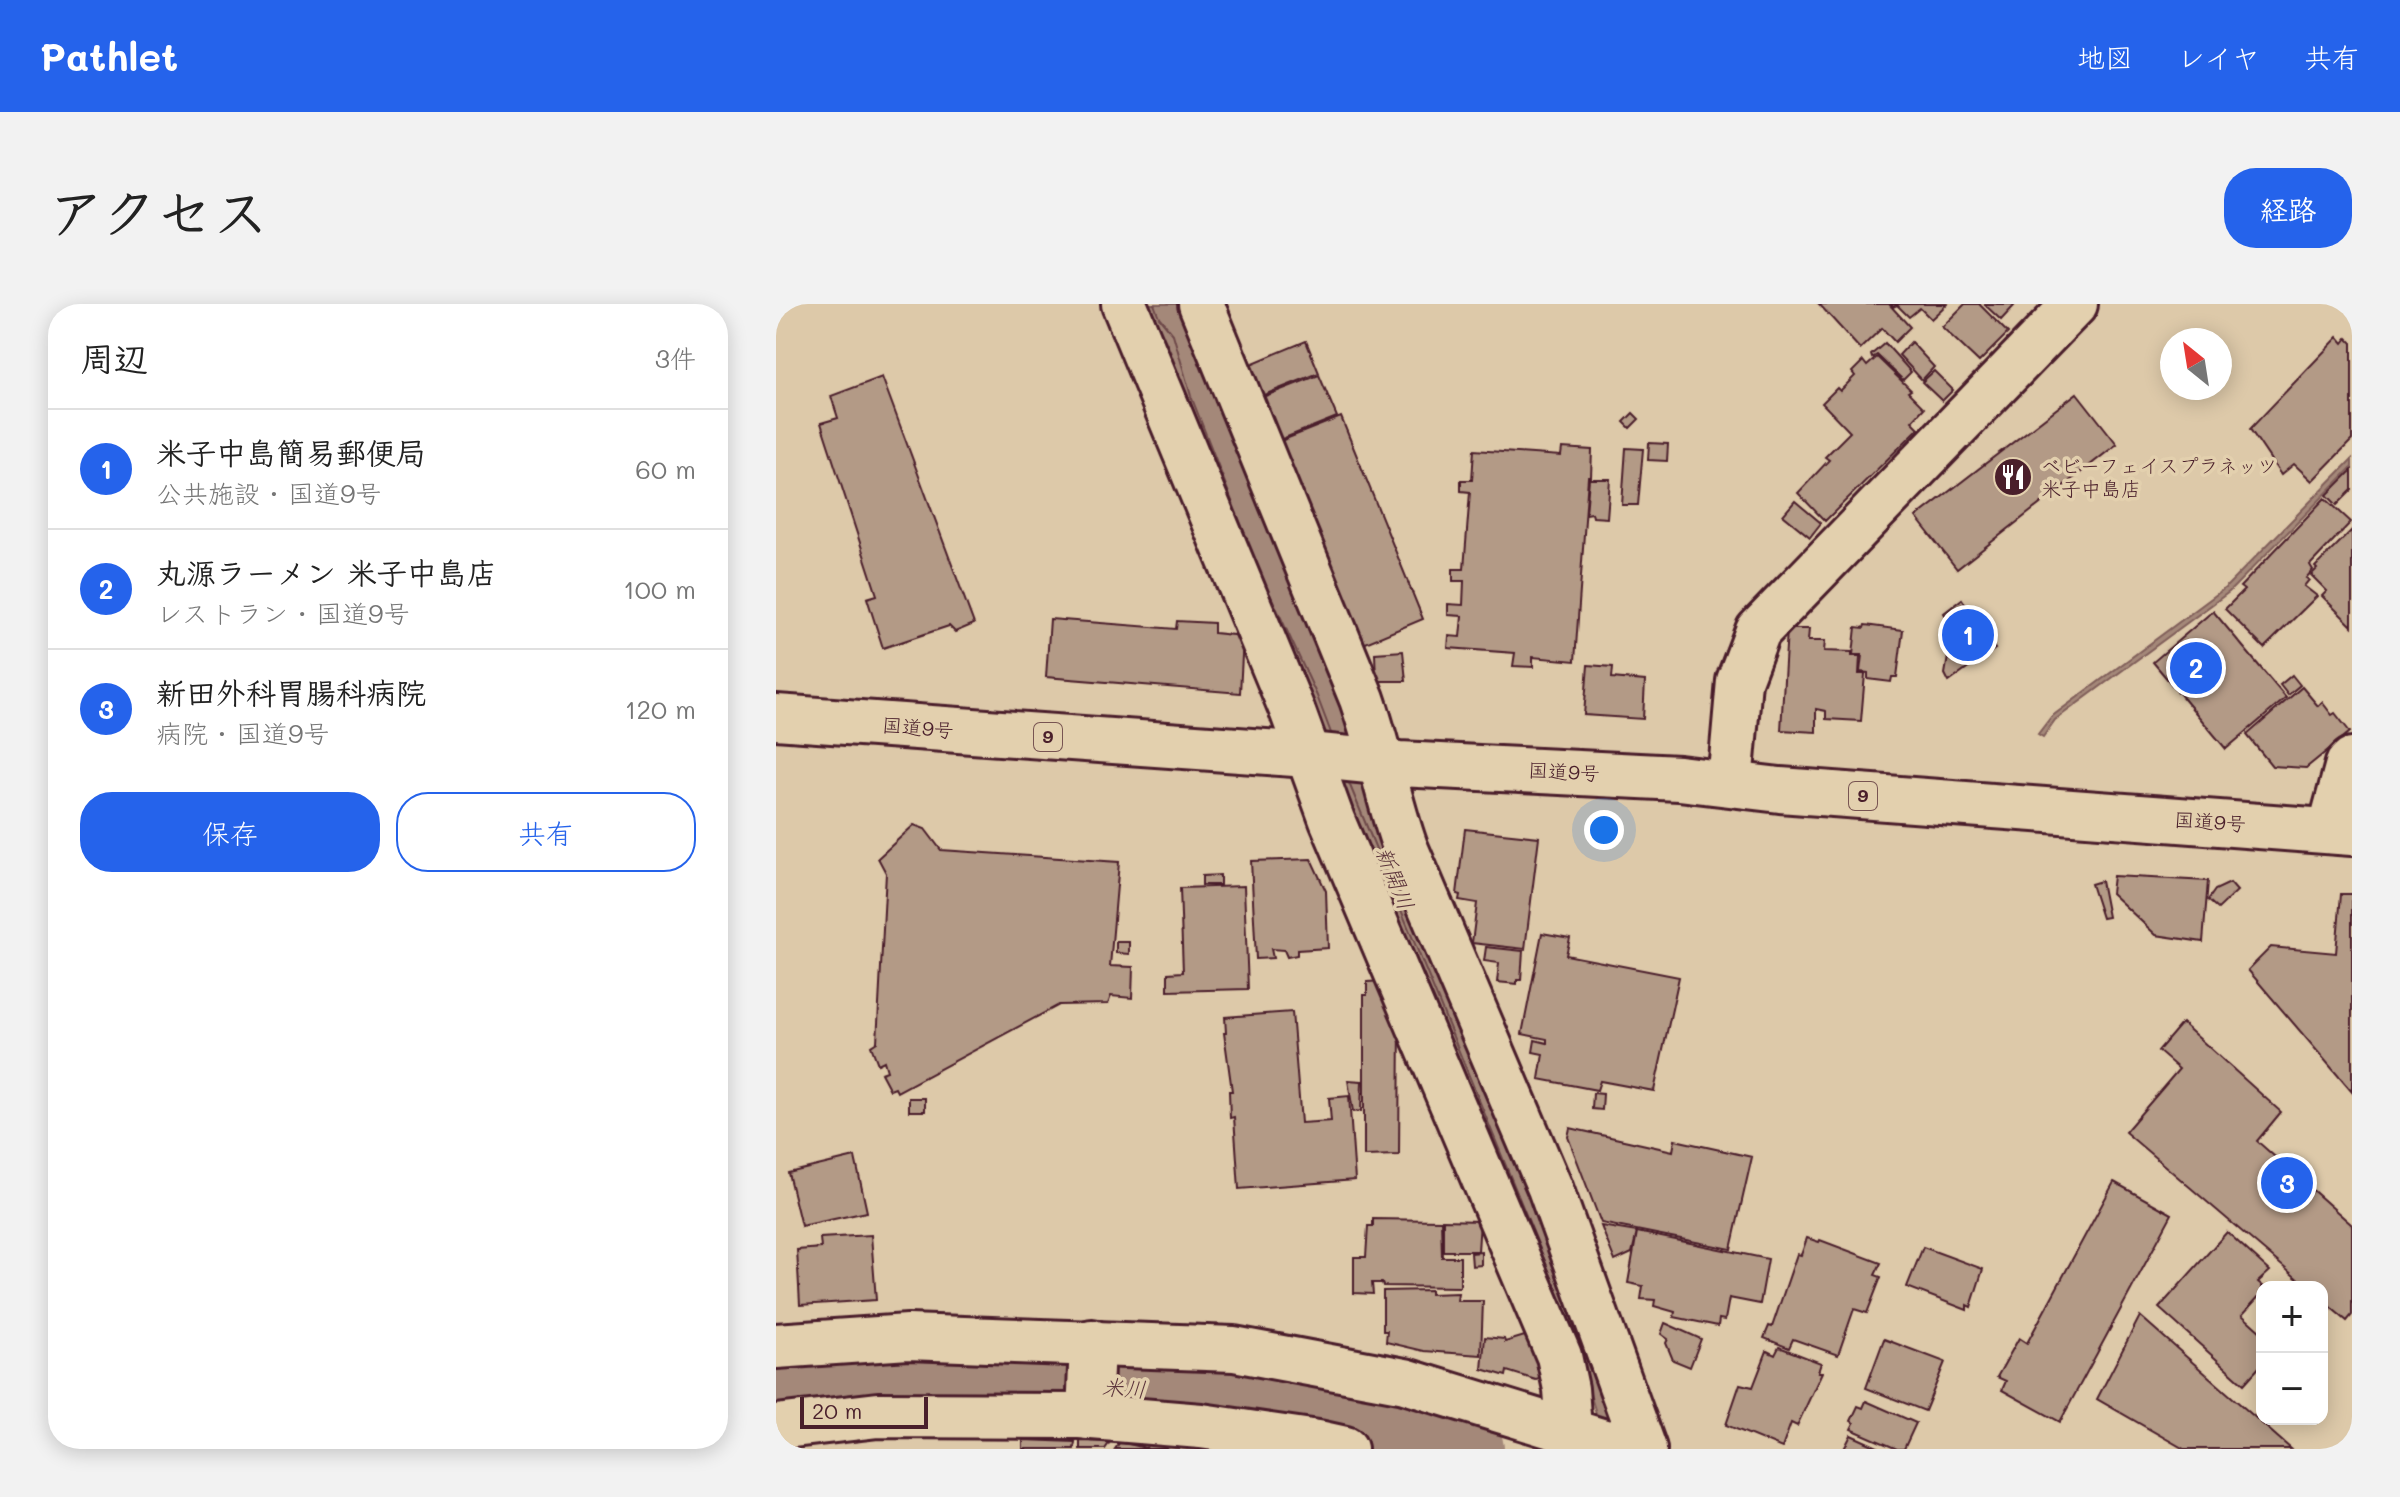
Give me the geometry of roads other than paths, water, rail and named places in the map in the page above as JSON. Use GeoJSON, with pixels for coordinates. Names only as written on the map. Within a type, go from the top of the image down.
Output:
{"type":"FeatureCollection","features":[{"type":"Feature","properties":{"kind":"main road"},"geometry":{"type":"LineString","coordinates":[[1124,304],[1315,756],[1332,820],[1559,1356],[1566,1389],[1569,1429]]}},
{"type":"Feature","properties":{"kind":"main road"},"geometry":{"type":"LineString","coordinates":[[1201,304],[1362,699],[1405,847],[1550,1188],[1644,1449]]}},
{"type":"Feature","properties":{"kind":"main road"},"geometry":{"type":"LineString","coordinates":[[1730,783],[1739,681],[1758,631],[2075,304]]}},
{"type":"Feature","properties":{"kind":"main road","name":"国道9号"},"geometry":{"type":"LineString","coordinates":[[776,717],[1730,783],[1780,790],[2341,832]]}},
{"type":"Feature","properties":{"kind":"main road"},"geometry":{"type":"LineString","coordinates":[[2341,832],[2348,764],[2352,760]]}},
{"type":"Feature","properties":{"kind":"main road"},"geometry":{"type":"LineString","coordinates":[[776,1346],[908,1337],[1092,1350],[1234,1349],[1405,1381],[1627,1449]]}},
{"type":"Feature","properties":{"kind":"main road"},"geometry":{"type":"LineString","coordinates":[[1089,1409],[1092,1350]]}},
{"type":"Feature","properties":{"kind":"main road"},"geometry":{"type":"LineString","coordinates":[[776,1427],[878,1415],[1089,1409],[1345,1449]]}},
{"type":"Feature","properties":{"kind":"water","name":"新開川"},"geometry":{"type":"Polygon","coordinates":[[[1145,304],[1187,304],[1627,1449],[1607,1449],[1588,1387],[1355,823],[1176,375],[1168,345],[1145,304]]]}},
{"type":"Feature","properties":{"kind":"water"},"geometry":{"type":"Polygon","coordinates":[[[2352,459],[2352,467],[2229,592],[2055,720],[2043,737],[2038,734],[2051,717],[2225,588],[2352,459]]]}},
{"type":"Feature","properties":{"kind":"waterway","name":"米川"},"geometry":{"type":"LineString","coordinates":[[776,1395],[799,1391],[1031,1381],[1279,1398],[1359,1417],[1466,1449]]}},
{"type":"Feature","properties":{"kind":"place","name":"ベビーフェイスプラネッツ 米子中島店"},"geometry":{"type":"Point","coordinates":[2013,477]}},
{"type":"Feature","properties":{"kind":"place","name":"米子中島簡易郵便局"},"geometry":{"type":"Point","coordinates":[1968,635]}},
{"type":"Feature","properties":{"kind":"place","name":"丸源ラーメン 米子中島店"},"geometry":{"type":"Point","coordinates":[2196,668]}},
{"type":"Feature","properties":{"kind":"place","name":"新田外科胃腸科病院"},"geometry":{"type":"Point","coordinates":[2287,1183]}}]}
